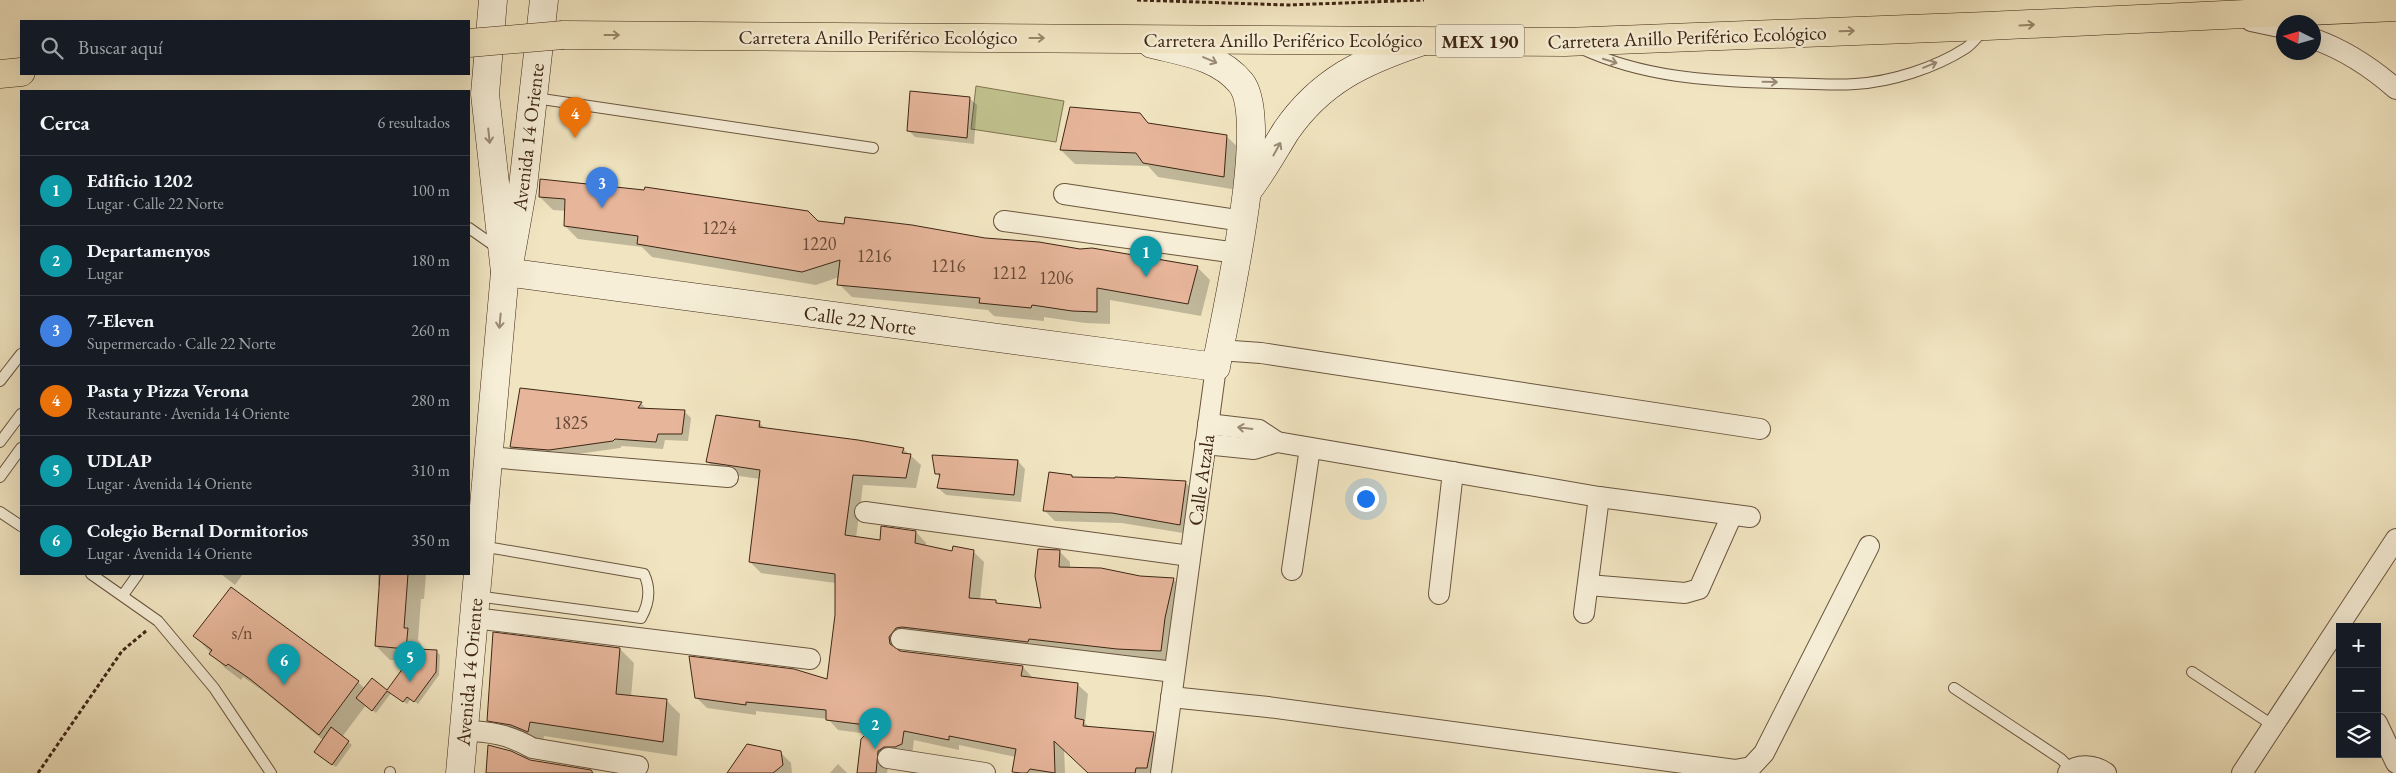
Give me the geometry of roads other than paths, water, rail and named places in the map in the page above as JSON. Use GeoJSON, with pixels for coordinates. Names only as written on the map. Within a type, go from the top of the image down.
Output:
{"type":"FeatureCollection","features":[{"type":"Feature","properties":{"kind":"highway","name":"Carretera Anillo Periférico Ecológico"},"geometry":{"type":"LineString","coordinates":[[470,43],[563,35],[1565,42],[1987,26],[2396,7]]}},
{"type":"Feature","properties":{"kind":"highway"},"geometry":{"type":"LineString","coordinates":[[0,74],[20,72]]}},
{"type":"Feature","properties":{"kind":"street","name":"Avenida 14 Oriente"},"geometry":{"type":"LineString","coordinates":[[494,0],[478,98],[506,260]]}},
{"type":"Feature","properties":{"kind":"street","name":"Avenida 14 Oriente"},"geometry":{"type":"LineString","coordinates":[[460,773],[506,260],[524,186],[544,0]]}},
{"type":"Feature","properties":{"kind":"street"},"geometry":{"type":"LineString","coordinates":[[2227,15],[2276,26]]}},
{"type":"Feature","properties":{"kind":"street","name":"Calle Atzala"},"geometry":{"type":"LineString","coordinates":[[1130,39],[1217,63],[1241,83],[1251,105],[1248,189],[1217,359],[1161,773]]}},
{"type":"Feature","properties":{"kind":"street"},"geometry":{"type":"LineString","coordinates":[[1248,189],[1267,166],[1287,131],[1309,103],[1327,87],[1365,62],[1424,41]]}},
{"type":"Feature","properties":{"kind":"street"},"geometry":{"type":"LineString","coordinates":[[2321,42],[2338,48],[2380,75],[2396,89]]}},
{"type":"Feature","properties":{"kind":"street"},"geometry":{"type":"LineString","coordinates":[[1064,194],[1243,221]]}},
{"type":"Feature","properties":{"kind":"street"},"geometry":{"type":"LineString","coordinates":[[1004,221],[1237,253]]}},
{"type":"Feature","properties":{"kind":"street","name":"Calle 22 Norte"},"geometry":{"type":"LineString","coordinates":[[506,260],[1217,359]]}},
{"type":"Feature","properties":{"kind":"street"},"geometry":{"type":"LineString","coordinates":[[1217,359],[1261,353],[1760,429]]}},
{"type":"Feature","properties":{"kind":"street"},"geometry":{"type":"LineString","coordinates":[[1207,434],[1254,448],[1278,442],[1600,496],[1741,516],[1698,589],[1685,594],[1588,585]]}},
{"type":"Feature","properties":{"kind":"street"},"geometry":{"type":"LineString","coordinates":[[1292,570],[1310,448]]}},
{"type":"Feature","properties":{"kind":"street"},"geometry":{"type":"LineString","coordinates":[[488,458],[728,477]]}},
{"type":"Feature","properties":{"kind":"street"},"geometry":{"type":"LineString","coordinates":[[1439,594],[1453,472]]}},
{"type":"Feature","properties":{"kind":"street"},"geometry":{"type":"LineString","coordinates":[[1584,613],[1600,496]]}},
{"type":"Feature","properties":{"kind":"street"},"geometry":{"type":"LineString","coordinates":[[865,512],[1190,556]]}},
{"type":"Feature","properties":{"kind":"street"},"geometry":{"type":"LineString","coordinates":[[2346,623],[2396,539]]}},
{"type":"Feature","properties":{"kind":"street"},"geometry":{"type":"LineString","coordinates":[[1171,697],[1268,707],[1735,770],[1751,767],[1764,753],[1869,546]]}},
{"type":"Feature","properties":{"kind":"street"},"geometry":{"type":"LineString","coordinates":[[475,607],[810,659]]}},
{"type":"Feature","properties":{"kind":"street"},"geometry":{"type":"LineString","coordinates":[[901,639],[1174,672]]}},
{"type":"Feature","properties":{"kind":"street"},"geometry":{"type":"LineString","coordinates":[[2242,773],[2336,639]]}},
{"type":"Feature","properties":{"kind":"street"},"geometry":{"type":"LineString","coordinates":[[464,731],[490,731],[517,739],[532,748],[638,766]]}},
{"type":"Feature","properties":{"kind":"street"},"geometry":{"type":"LineString","coordinates":[[2381,731],[2396,763]]}},
{"type":"Feature","properties":{"kind":"street"},"geometry":{"type":"LineString","coordinates":[[888,758],[985,773]]}},
{"type":"Feature","properties":{"kind":"street"},"geometry":{"type":"LineString","coordinates":[[2070,771],[2085,766],[2100,769],[2106,773]]}},
{"type":"Feature","properties":{"kind":"lane"},"geometry":{"type":"LineString","coordinates":[[1565,42],[1602,58],[1638,69],[1690,78],[1854,85],[1898,76],[1943,60],[1967,47],[1987,26]]}},
{"type":"Feature","properties":{"kind":"lane"},"geometry":{"type":"LineString","coordinates":[[534,98],[872,148]]}},
{"type":"Feature","properties":{"kind":"lane"},"geometry":{"type":"LineString","coordinates":[[470,229],[506,260]]}},
{"type":"Feature","properties":{"kind":"lane"},"geometry":{"type":"LineString","coordinates":[[0,381],[20,355]]}},
{"type":"Feature","properties":{"kind":"lane"},"geometry":{"type":"LineString","coordinates":[[0,442],[20,415]]}},
{"type":"Feature","properties":{"kind":"lane"},"geometry":{"type":"LineString","coordinates":[[0,477],[20,449]]}},
{"type":"Feature","properties":{"kind":"lane"},"geometry":{"type":"LineString","coordinates":[[0,512],[20,525]]}},
{"type":"Feature","properties":{"kind":"lane"},"geometry":{"type":"LineString","coordinates":[[475,607],[641,618],[646,610],[649,586],[644,574],[480,546]]}},
{"type":"Feature","properties":{"kind":"lane"},"geometry":{"type":"LineString","coordinates":[[93,575],[158,621],[214,688],[271,773]]}},
{"type":"Feature","properties":{"kind":"lane"},"geometry":{"type":"LineString","coordinates":[[123,595],[137,575]]}},
{"type":"Feature","properties":{"kind":"lane"},"geometry":{"type":"LineString","coordinates":[[2192,672],[2274,726]]}},
{"type":"Feature","properties":{"kind":"lane"},"geometry":{"type":"LineString","coordinates":[[1954,688],[2061,760],[2070,771]]}},
{"type":"Feature","properties":{"kind":"place","name":"Pasta y Pizza Verona"},"geometry":{"type":"Point","coordinates":[575,138]}},
{"type":"Feature","properties":{"kind":"place","name":"7-Eleven"},"geometry":{"type":"Point","coordinates":[602,208]}},
{"type":"Feature","properties":{"kind":"place","name":"Edificio 1202"},"geometry":{"type":"Point","coordinates":[1146,277]}},
{"type":"Feature","properties":{"kind":"place","name":"UDLAP"},"geometry":{"type":"Point","coordinates":[410,682]}},
{"type":"Feature","properties":{"kind":"place","name":"Colegio Bernal Dormitorios"},"geometry":{"type":"Point","coordinates":[284,685]}},
{"type":"Feature","properties":{"kind":"place","name":"Departamenyos"},"geometry":{"type":"Point","coordinates":[875,749]}}]}
